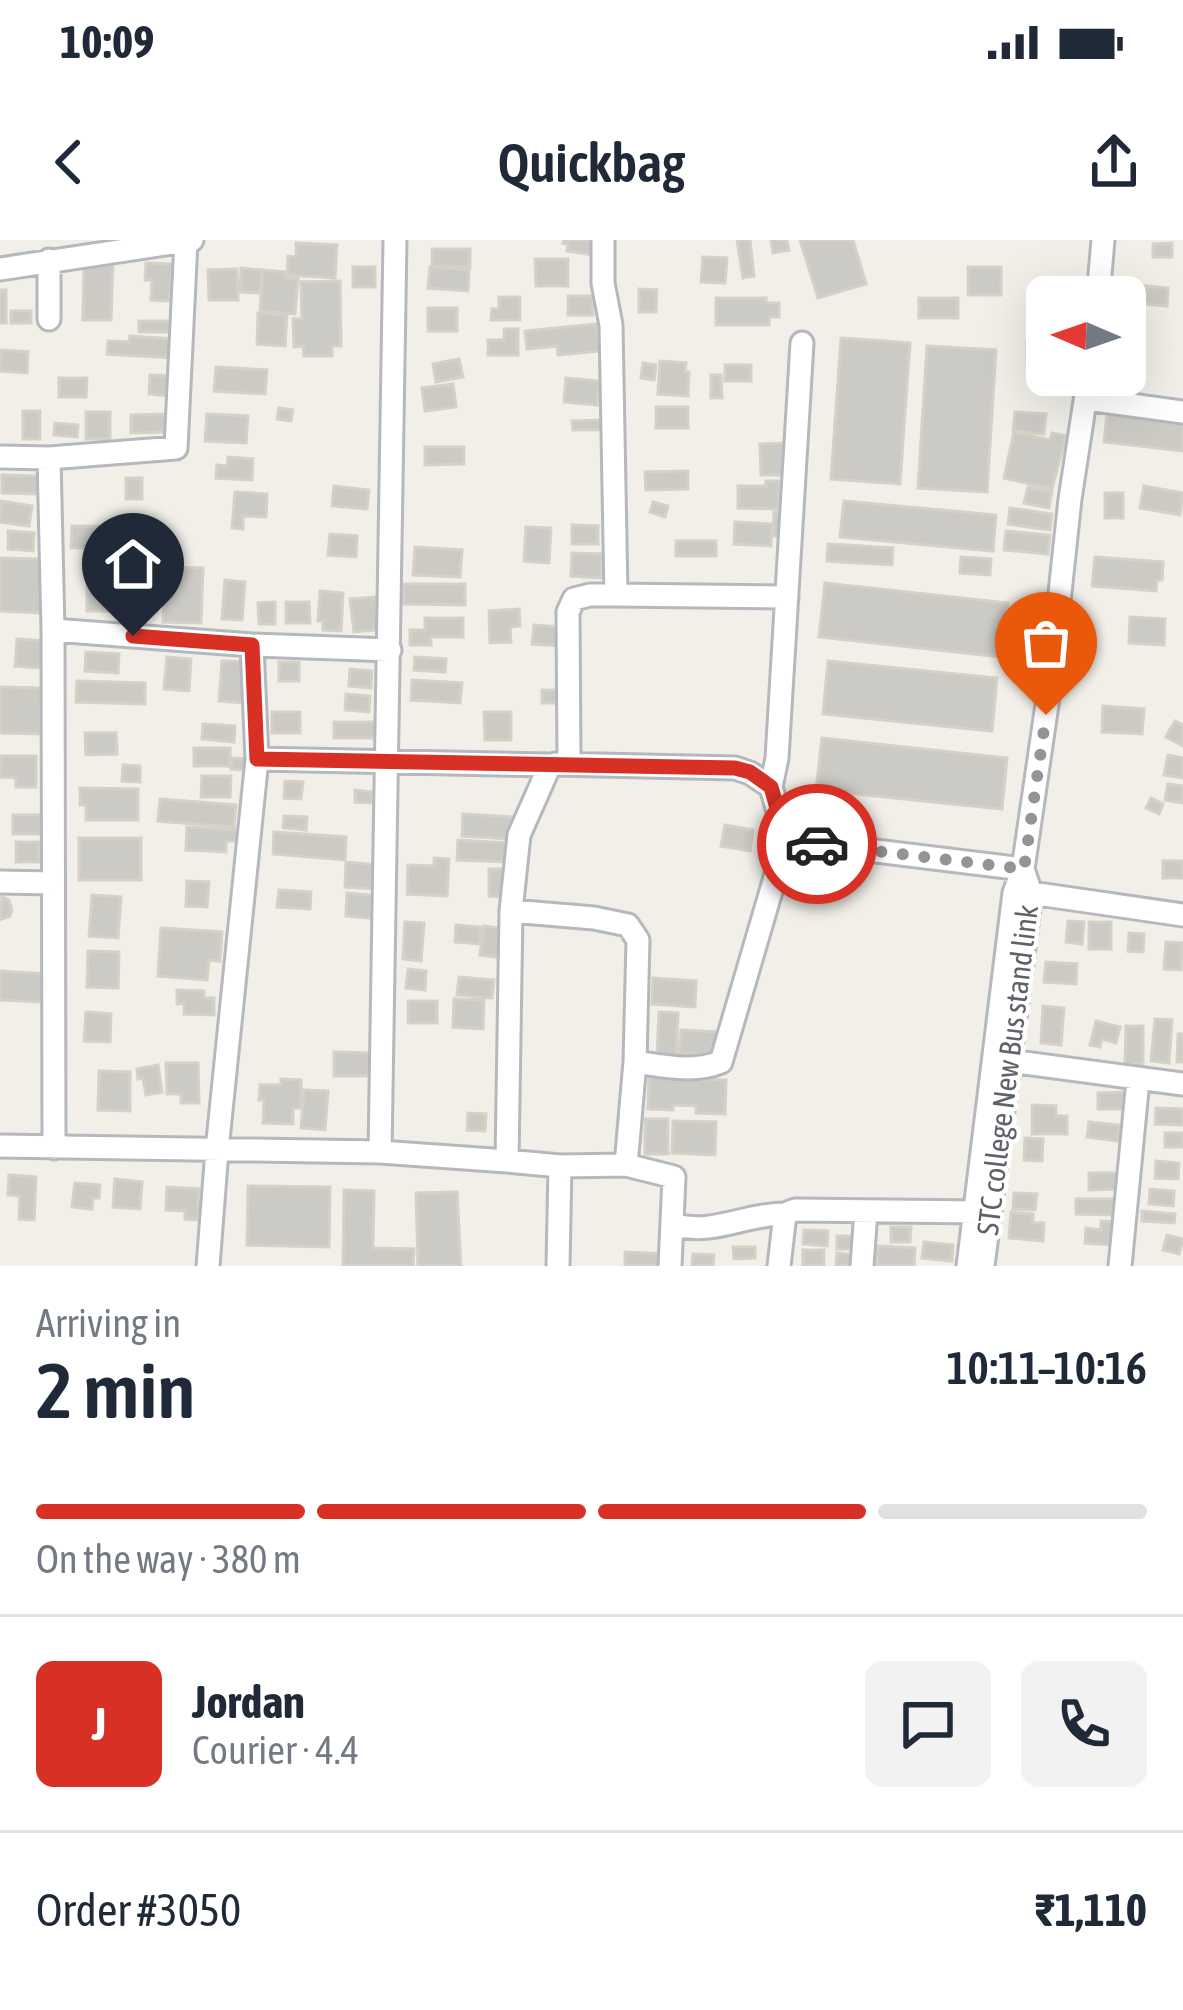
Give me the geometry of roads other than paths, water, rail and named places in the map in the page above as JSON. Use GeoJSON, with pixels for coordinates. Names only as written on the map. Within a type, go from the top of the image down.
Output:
{"type":"FeatureCollection","features":[{"type":"Feature","properties":{"kind":"street"},"geometry":{"type":"LineString","coordinates":[[0,269],[189,240],[176,448],[0,457]]}},
{"type":"Feature","properties":{"kind":"street"},"geometry":{"type":"LineString","coordinates":[[380,1152],[395,240]]}},
{"type":"Feature","properties":{"kind":"street"},"geometry":{"type":"LineString","coordinates":[[603,240],[610,325],[616,595]]}},
{"type":"Feature","properties":{"kind":"street"},"geometry":{"type":"LineString","coordinates":[[1100,276],[1103,240]]}},
{"type":"Feature","properties":{"kind":"street"},"geometry":{"type":"LineString","coordinates":[[49,260],[49,319]]}},
{"type":"Feature","properties":{"kind":"street"},"geometry":{"type":"LineString","coordinates":[[635,1063],[682,1068],[722,1062],[786,840],[771,787],[777,758],[802,343]]}},
{"type":"Feature","properties":{"kind":"street","name":"STC college New Bus stand link"},"geometry":{"type":"LineString","coordinates":[[983,1266],[975,1212],[1009,1061],[1031,893],[1024,869],[1087,396]]}},
{"type":"Feature","properties":{"kind":"street"},"geometry":{"type":"LineString","coordinates":[[1087,399],[1183,412]]}},
{"type":"Feature","properties":{"kind":"street"},"geometry":{"type":"LineString","coordinates":[[49,458],[54,1148]]}},
{"type":"Feature","properties":{"kind":"street"},"geometry":{"type":"LineString","coordinates":[[507,1161],[511,911],[520,835],[560,764],[568,612],[574,599],[590,595],[787,597]]}},
{"type":"Feature","properties":{"kind":"street"},"geometry":{"type":"LineString","coordinates":[[53,630],[390,650]]}},
{"type":"Feature","properties":{"kind":"street"},"geometry":{"type":"LineString","coordinates":[[208,1266],[257,759],[252,645]]}},
{"type":"Feature","properties":{"kind":"street"},"geometry":{"type":"LineString","coordinates":[[257,759],[735,768],[771,787]]}},
{"type":"Feature","properties":{"kind":"street"},"geometry":{"type":"LineString","coordinates":[[786,840],[1024,869],[1014,893],[968,1266]]}},
{"type":"Feature","properties":{"kind":"street"},"geometry":{"type":"LineString","coordinates":[[0,882],[52,883]]}},
{"type":"Feature","properties":{"kind":"street"},"geometry":{"type":"LineString","coordinates":[[1031,893],[1183,915]]}},
{"type":"Feature","properties":{"kind":"street"},"geometry":{"type":"LineString","coordinates":[[511,911],[628,925],[638,940],[626,1165]]}},
{"type":"Feature","properties":{"kind":"street"},"geometry":{"type":"LineString","coordinates":[[1009,1061],[1183,1084]]}},
{"type":"Feature","properties":{"kind":"street"},"geometry":{"type":"LineString","coordinates":[[1120,1266],[1138,1080]]}},
{"type":"Feature","properties":{"kind":"street"},"geometry":{"type":"LineString","coordinates":[[0,1146],[380,1152],[560,1166],[626,1165],[674,1177],[670,1266]]}},
{"type":"Feature","properties":{"kind":"street"},"geometry":{"type":"LineString","coordinates":[[558,1266],[560,1166]]}},
{"type":"Feature","properties":{"kind":"street"},"geometry":{"type":"LineString","coordinates":[[674,1225],[724,1227],[761,1214],[795,1210],[975,1212]]}},
{"type":"Feature","properties":{"kind":"street"},"geometry":{"type":"LineString","coordinates":[[862,1266],[866,1211]]}},
{"type":"Feature","properties":{"kind":"street"},"geometry":{"type":"LineString","coordinates":[[956,1266],[975,1212]]}},
{"type":"Feature","properties":{"kind":"street"},"geometry":{"type":"LineString","coordinates":[[779,1266],[785,1214]]}}]}
